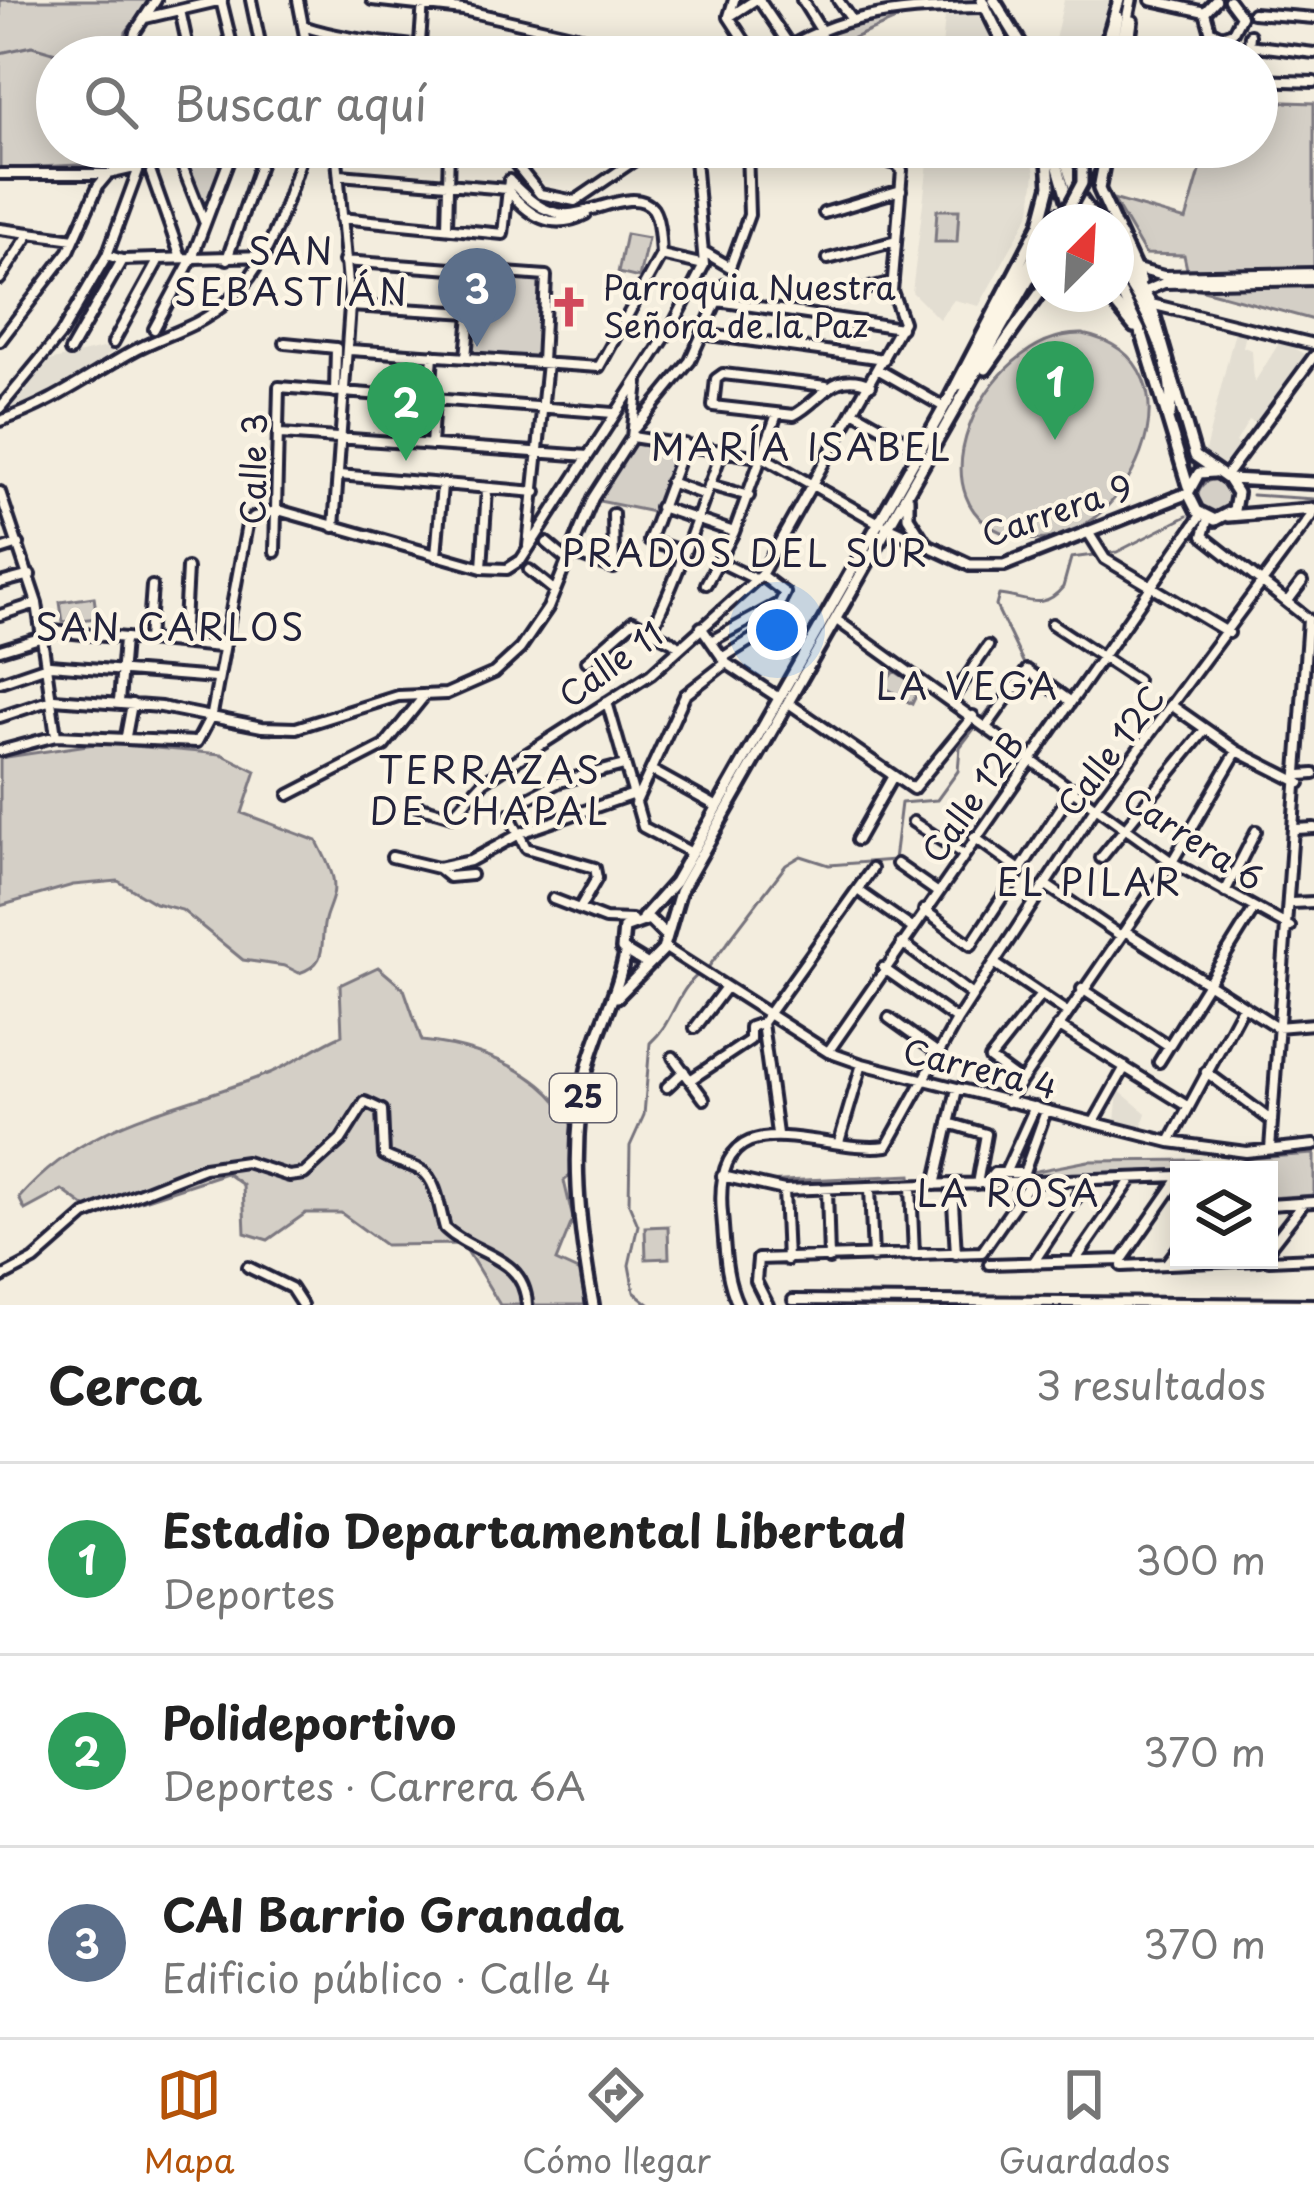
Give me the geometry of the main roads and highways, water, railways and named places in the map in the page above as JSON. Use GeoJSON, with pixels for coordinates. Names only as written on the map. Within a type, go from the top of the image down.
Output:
{"type":"FeatureCollection","features":[{"type":"Feature","properties":{"kind":"main road"},"geometry":{"type":"LineString","coordinates":[[1118,36],[1125,0]]}},
{"type":"Feature","properties":{"kind":"main road"},"geometry":{"type":"LineString","coordinates":[[987,2],[1004,17],[1014,36]]}},
{"type":"Feature","properties":{"kind":"main road"},"geometry":{"type":"LineString","coordinates":[[987,2],[1001,36]]}},
{"type":"Feature","properties":{"kind":"main road"},"geometry":{"type":"LineString","coordinates":[[645,963],[625,954],[620,938],[665,897],[716,806],[838,621],[920,448],[1040,224],[1051,168]]}},
{"type":"Feature","properties":{"kind":"main road"},"geometry":{"type":"LineString","coordinates":[[1061,168],[1074,204]]}},
{"type":"Feature","properties":{"kind":"main road"},"geometry":{"type":"LineString","coordinates":[[1064,168],[1083,204]]}},
{"type":"Feature","properties":{"kind":"main road"},"geometry":{"type":"LineString","coordinates":[[1068,204],[1085,168]]}},
{"type":"Feature","properties":{"kind":"main road"},"geometry":{"type":"LineString","coordinates":[[1103,168],[1099,189],[1106,204]]}},
{"type":"Feature","properties":{"kind":"main road"},"geometry":{"type":"LineString","coordinates":[[1134,260],[1143,289]]}},
{"type":"Feature","properties":{"kind":"main road"},"geometry":{"type":"LineString","coordinates":[[947,402],[974,365],[1026,271]]}},
{"type":"Feature","properties":{"kind":"main road"},"geometry":{"type":"LineString","coordinates":[[1134,279],[1151,304],[1195,457],[1226,478],[1314,483]]}},
{"type":"Feature","properties":{"kind":"main road"},"geometry":{"type":"LineString","coordinates":[[617,997],[664,947],[671,910],[784,701],[884,525],[978,376],[1026,285]]}},
{"type":"Feature","properties":{"kind":"main road"},"geometry":{"type":"LineString","coordinates":[[1134,290],[1165,366],[1170,423]]}},
{"type":"Feature","properties":{"kind":"main road"},"geometry":{"type":"LineString","coordinates":[[978,376],[999,357],[1028,312]]}},
{"type":"Feature","properties":{"kind":"main road"},"geometry":{"type":"LineString","coordinates":[[1122,312],[1143,337]]}},
{"type":"Feature","properties":{"kind":"main road"},"geometry":{"type":"LineString","coordinates":[[1130,312],[1143,337],[1188,490],[1205,516],[1314,510]]}},
{"type":"Feature","properties":{"kind":"main road"},"geometry":{"type":"LineString","coordinates":[[1188,490],[1199,473],[1214,472]]}},
{"type":"Feature","properties":{"kind":"main road"},"geometry":{"type":"LineString","coordinates":[[1226,478],[1238,502],[1228,516]]}},
{"type":"Feature","properties":{"kind":"main road"},"geometry":{"type":"LineString","coordinates":[[913,484],[908,517],[928,545]]}},
{"type":"Feature","properties":{"kind":"main road","name":"Carrera 9"},"geometry":{"type":"LineString","coordinates":[[884,525],[981,568],[1004,565],[1188,490]]}},
{"type":"Feature","properties":{"kind":"main road"},"geometry":{"type":"LineString","coordinates":[[638,919],[658,924],[664,934]]}},
{"type":"Feature","properties":{"kind":"main road","name":"25"},"geometry":{"type":"LineString","coordinates":[[593,1305],[577,1205],[581,1128],[594,1045],[617,997],[625,954]]}},
{"type":"Feature","properties":{"kind":"waterway"},"geometry":{"type":"LineString","coordinates":[[0,53],[36,47]]}},
{"type":"Feature","properties":{"kind":"waterway"},"geometry":{"type":"LineString","coordinates":[[1252,495],[1314,499]]}},
{"type":"Feature","properties":{"kind":"waterway"},"geometry":{"type":"LineString","coordinates":[[707,969],[786,865],[801,856],[829,865],[894,860],[901,803],[937,800],[958,771],[960,747],[1024,664],[996,606],[999,595],[1048,600],[1063,587],[1071,558],[1117,552],[1187,516]]}},
{"type":"Feature","properties":{"kind":"waterway"},"geometry":{"type":"LineString","coordinates":[[650,1305],[634,1292],[629,1265],[638,1225],[629,1204],[630,1146],[644,1115],[650,1043],[699,974]]}},
{"type":"Feature","properties":{"kind":"place","name":"Parroquia Nuestra Señora de la Paz"},"geometry":{"type":"Point","coordinates":[569,307]}},
{"type":"Feature","properties":{"kind":"place","name":"CAI Barrio Granada"},"geometry":{"type":"Point","coordinates":[477,347]}},
{"type":"Feature","properties":{"kind":"place","name":"Estadio Departamental Libertad"},"geometry":{"type":"Point","coordinates":[1055,440]}},
{"type":"Feature","properties":{"kind":"place","name":"Polideportivo"},"geometry":{"type":"Point","coordinates":[406,461]}},
{"type":"Feature","properties":{"kind":"district","name":"SAN SEBASTIÁN"},"geometry":{"type":"Point","coordinates":[292,272]}},
{"type":"Feature","properties":{"kind":"district","name":"MARÍA ISABEL"},"geometry":{"type":"Point","coordinates":[802,448]}},
{"type":"Feature","properties":{"kind":"district","name":"PRADOS DEL SUR"},"geometry":{"type":"Point","coordinates":[746,554]}},
{"type":"Feature","properties":{"kind":"district","name":"SAN CARLOS"},"geometry":{"type":"Point","coordinates":[171,628]}},
{"type":"Feature","properties":{"kind":"district","name":"LA VEGA"},"geometry":{"type":"Point","coordinates":[968,687]}},
{"type":"Feature","properties":{"kind":"district","name":"TERRAZAS DE CHAPAL"},"geometry":{"type":"Point","coordinates":[490,792]}},
{"type":"Feature","properties":{"kind":"district","name":"EL PILAR"},"geometry":{"type":"Point","coordinates":[1090,883]}},
{"type":"Feature","properties":{"kind":"district","name":"LA ROSA"},"geometry":{"type":"Point","coordinates":[1009,1194]}}]}
